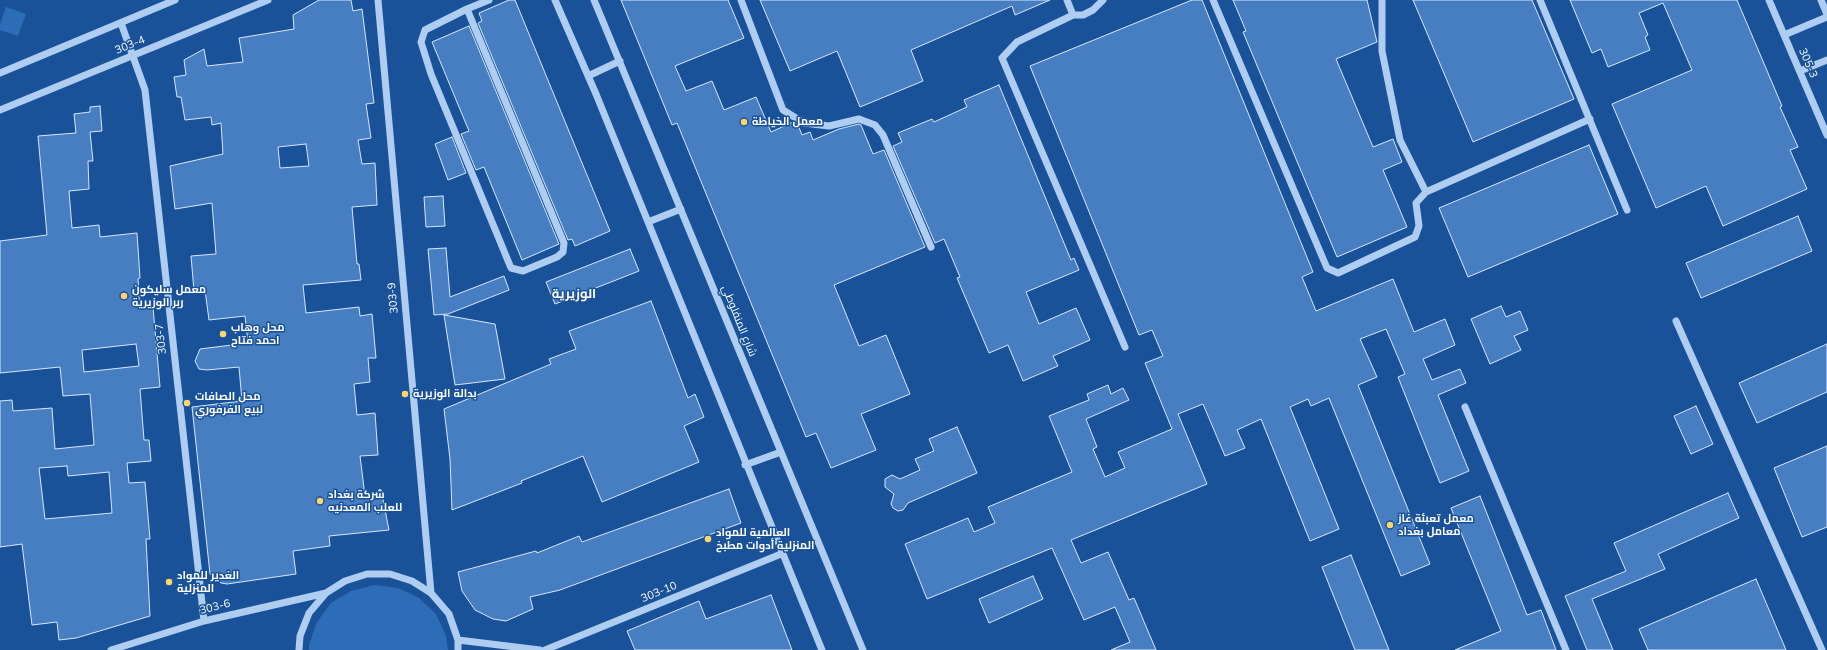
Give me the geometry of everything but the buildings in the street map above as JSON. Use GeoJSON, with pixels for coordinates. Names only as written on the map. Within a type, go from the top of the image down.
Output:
{"type":"FeatureCollection","features":[{"type":"Feature","properties":{"kind":"street"},"geometry":{"type":"LineString","coordinates":[[0,73],[175,0]]}},
{"type":"Feature","properties":{"kind":"street","name":"303-4"},"geometry":{"type":"LineString","coordinates":[[0,110],[268,0]]}},
{"type":"Feature","properties":{"kind":"street","name":"303-9"},"geometry":{"type":"LineString","coordinates":[[378,0],[431,593]]}},
{"type":"Feature","properties":{"kind":"street"},"geometry":{"type":"LineString","coordinates":[[467,9],[564,243],[563,252],[557,257],[523,271],[511,268],[430,74],[421,42],[425,30],[467,9],[489,0]]}},
{"type":"Feature","properties":{"kind":"street"},"geometry":{"type":"LineString","coordinates":[[555,0],[648,222],[781,554],[822,650]]}},
{"type":"Feature","properties":{"kind":"street","name":"شارع المنفلوطي"},"geometry":{"type":"LineString","coordinates":[[594,0],[863,650]]}},
{"type":"Feature","properties":{"kind":"street"},"geometry":{"type":"LineString","coordinates":[[742,0],[783,110],[804,123],[829,126],[858,119],[875,125],[883,135],[931,247]]}},
{"type":"Feature","properties":{"kind":"street"},"geometry":{"type":"LineString","coordinates":[[1067,0],[1073,15]]}},
{"type":"Feature","properties":{"kind":"street"},"geometry":{"type":"LineString","coordinates":[[1103,0],[1093,10],[1083,15],[1073,15],[1017,42],[1002,58],[1125,347]]}},
{"type":"Feature","properties":{"kind":"street"},"geometry":{"type":"LineString","coordinates":[[1213,0],[1327,268],[1338,272],[1415,237],[1419,226],[1416,203],[1426,192],[1590,119]]}},
{"type":"Feature","properties":{"kind":"street"},"geometry":{"type":"LineString","coordinates":[[1382,0],[1382,51],[1400,140],[1426,192]]}},
{"type":"Feature","properties":{"kind":"street"},"geometry":{"type":"LineString","coordinates":[[1540,0],[1626,210]]}},
{"type":"Feature","properties":{"kind":"street","name":"305-3"},"geometry":{"type":"LineString","coordinates":[[1769,0],[1827,135]]}},
{"type":"Feature","properties":{"kind":"street"},"geometry":{"type":"LineString","coordinates":[[1784,35],[1827,15],[1821,0]]}},
{"type":"Feature","properties":{"kind":"street","name":"303-7"},"geometry":{"type":"LineString","coordinates":[[121,23],[145,90],[204,621]]}},
{"type":"Feature","properties":{"kind":"street"},"geometry":{"type":"LineString","coordinates":[[1800,71],[1827,60]]}},
{"type":"Feature","properties":{"kind":"street"},"geometry":{"type":"LineString","coordinates":[[588,76],[620,61]]}},
{"type":"Feature","properties":{"kind":"street"},"geometry":{"type":"LineString","coordinates":[[648,222],[681,209]]}},
{"type":"Feature","properties":{"kind":"street"},"geometry":{"type":"LineString","coordinates":[[1676,321],[1822,650]]}},
{"type":"Feature","properties":{"kind":"street"},"geometry":{"type":"LineString","coordinates":[[1465,407],[1566,650]]}},
{"type":"Feature","properties":{"kind":"street"},"geometry":{"type":"LineString","coordinates":[[746,465],[781,452]]}},
{"type":"Feature","properties":{"kind":"street","name":"303-10"},"geometry":{"type":"LineString","coordinates":[[544,650],[781,554]]}},
{"type":"Feature","properties":{"kind":"street"},"geometry":{"type":"LineString","coordinates":[[299,650],[300,636],[309,613],[326,593],[345,581],[367,574],[390,574],[412,581],[431,593],[449,614],[458,640],[458,650]]}},
{"type":"Feature","properties":{"kind":"street","name":"303-6"},"geometry":{"type":"LineString","coordinates":[[111,650],[204,621],[326,593]]}},
{"type":"Feature","properties":{"kind":"street"},"geometry":{"type":"LineString","coordinates":[[458,640],[540,650]]}},
{"type":"Feature","properties":{"kind":"shaded area"},"geometry":{"type":"Polygon","coordinates":[[[6,7],[26,14],[18,36],[0,30],[0,24],[6,7]]]}},
{"type":"Feature","properties":{"kind":"shaded area"},"geometry":{"type":"Polygon","coordinates":[[[374,585],[398,588],[419,598],[436,614],[446,636],[448,650],[309,650],[309,645],[317,622],[331,603],[351,591],[374,585]]]}},
{"type":"Feature","properties":{"kind":"place","name":"معمل الخياطة"},"geometry":{"type":"Point","coordinates":[744,122]}},
{"type":"Feature","properties":{"kind":"place","name":"معمل سليكون ربر الوزيرية"},"geometry":{"type":"Point","coordinates":[124,296]}},
{"type":"Feature","properties":{"kind":"place","name":"محل وهاب احمد فتاح"},"geometry":{"type":"Point","coordinates":[223,334]}},
{"type":"Feature","properties":{"kind":"place","name":"بدالة الوزيرية"},"geometry":{"type":"Point","coordinates":[405,394]}},
{"type":"Feature","properties":{"kind":"place","name":"محل الصافات لبيع الفرفوري"},"geometry":{"type":"Point","coordinates":[187,403]}},
{"type":"Feature","properties":{"kind":"place","name":"شركة بغداد للعلب المعدنيه"},"geometry":{"type":"Point","coordinates":[320,501]}},
{"type":"Feature","properties":{"kind":"place","name":"معمل تعبئة غاز معامل بغداد"},"geometry":{"type":"Point","coordinates":[1390,525]}},
{"type":"Feature","properties":{"kind":"place","name":"العالمية للمواد المنزلية أدوات مطبخ"},"geometry":{"type":"Point","coordinates":[708,539]}},
{"type":"Feature","properties":{"kind":"place","name":"الغدير للمواد المنزلية"},"geometry":{"type":"Point","coordinates":[169,582]}},
{"type":"Feature","properties":{"kind":"district","name":"الوزيرية"},"geometry":{"type":"Point","coordinates":[574,294]}}]}
